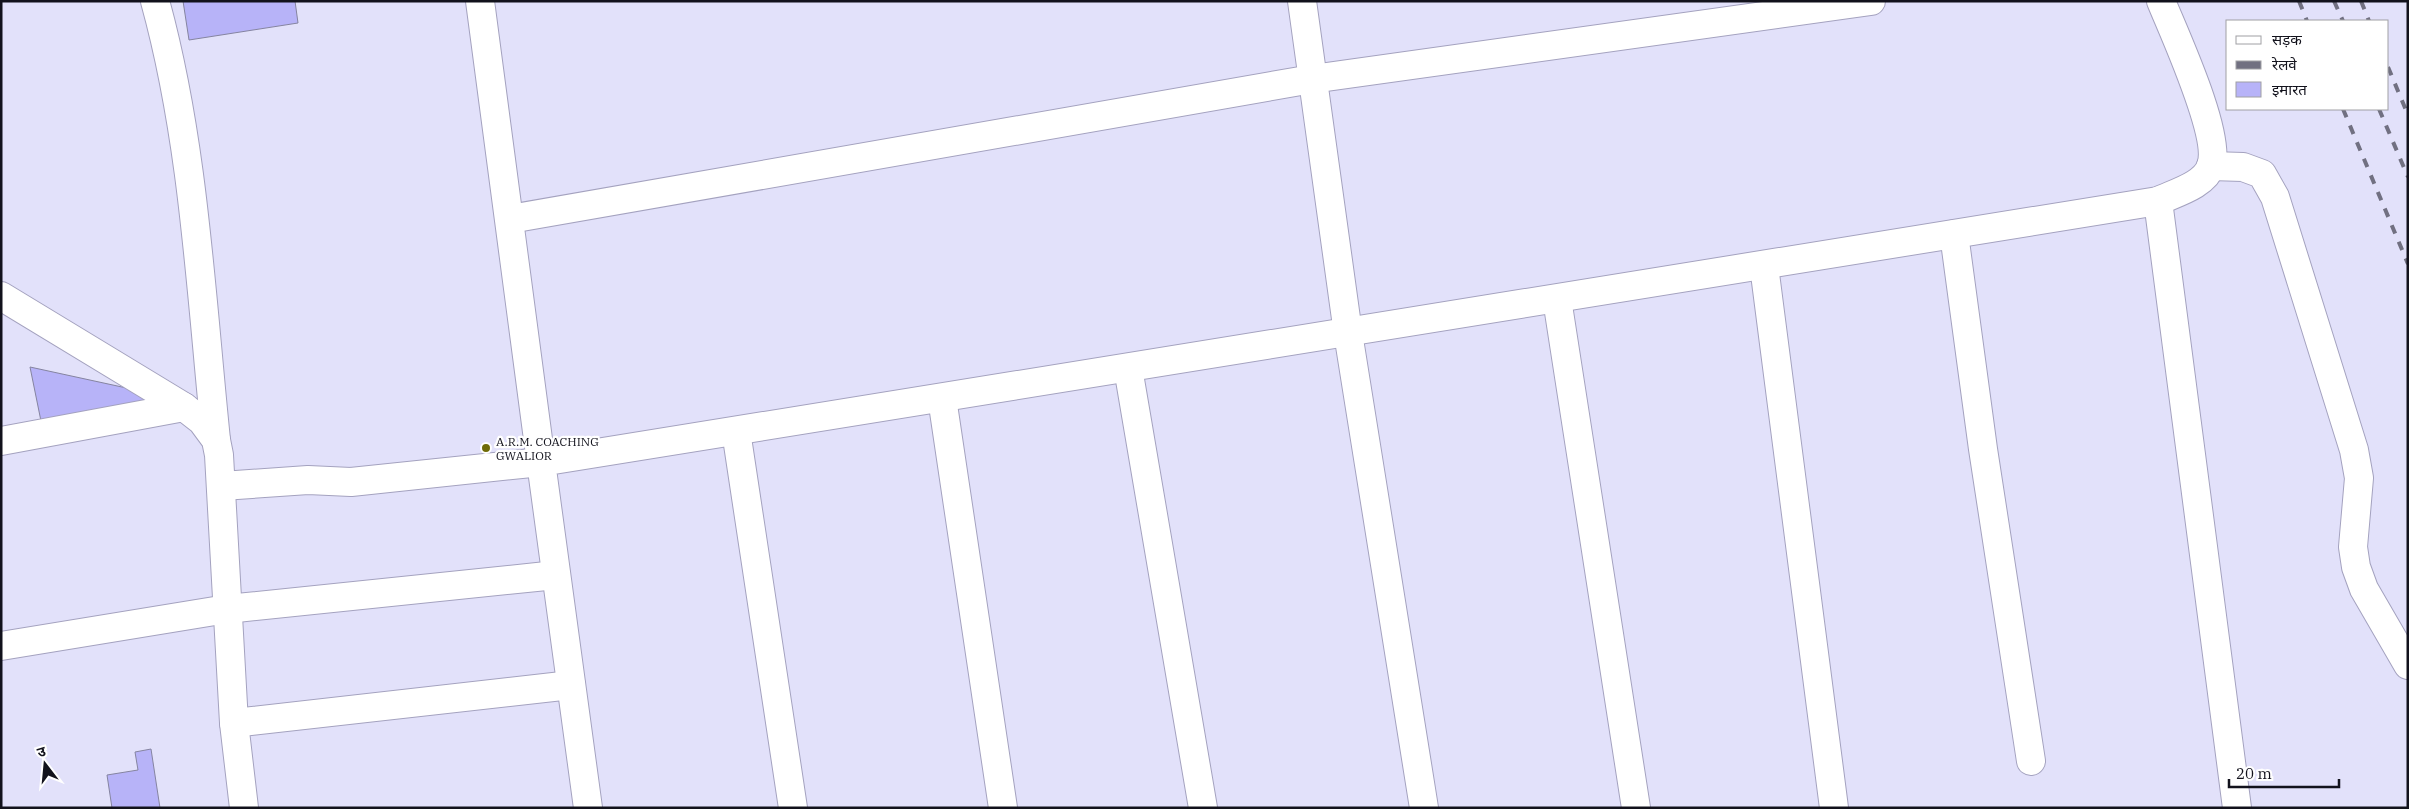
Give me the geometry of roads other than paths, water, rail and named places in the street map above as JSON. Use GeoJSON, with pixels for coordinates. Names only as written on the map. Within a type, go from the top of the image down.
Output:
{"type":"FeatureCollection","features":[{"type":"Feature","properties":{"kind":"street"},"geometry":{"type":"LineString","coordinates":[[155,1],[162,27],[186,150],[222,486],[234,723],[244,808]]}},
{"type":"Feature","properties":{"kind":"street"},"geometry":{"type":"LineString","coordinates":[[480,1],[571,686],[582,807]]}},
{"type":"Feature","properties":{"kind":"street"},"geometry":{"type":"LineString","coordinates":[[1302,1],[1348,333],[1424,808]]}},
{"type":"Feature","properties":{"kind":"street"},"geometry":{"type":"LineString","coordinates":[[510,219],[1312,78],[1871,1]]}},
{"type":"Feature","properties":{"kind":"street"},"geometry":{"type":"LineString","coordinates":[[222,486],[308,480],[351,482],[541,462],[2158,201],[2197,184],[2212,166],[2212,142],[2204,108],[2161,1]]}},
{"type":"Feature","properties":{"kind":"street"},"geometry":{"type":"LineString","coordinates":[[2212,166],[2243,167],[2262,174],[2276,197],[2354,450],[2359,478],[2354,547],[2356,567],[2364,588],[2408,666]]}},
{"type":"Feature","properties":{"kind":"street"},"geometry":{"type":"LineString","coordinates":[[2158,201],[2237,808]]}},
{"type":"Feature","properties":{"kind":"street"},"geometry":{"type":"LineString","coordinates":[[1954,234],[1983,449],[2032,761]]}},
{"type":"Feature","properties":{"kind":"street"},"geometry":{"type":"LineString","coordinates":[[1764,266],[1834,808]]}},
{"type":"Feature","properties":{"kind":"street"},"geometry":{"type":"LineString","coordinates":[[1,296],[184,406],[202,421],[216,440]]}},
{"type":"Feature","properties":{"kind":"street"},"geometry":{"type":"LineString","coordinates":[[1558,299],[1636,808]]}},
{"type":"Feature","properties":{"kind":"street"},"geometry":{"type":"LineString","coordinates":[[1128,368],[1203,808]]}},
{"type":"Feature","properties":{"kind":"street"},"geometry":{"type":"LineString","coordinates":[[942,398],[1003,808]]}},
{"type":"Feature","properties":{"kind":"street"},"geometry":{"type":"LineString","coordinates":[[1,441],[184,406]]}},
{"type":"Feature","properties":{"kind":"street"},"geometry":{"type":"LineString","coordinates":[[736,431],[793,808]]}},
{"type":"Feature","properties":{"kind":"street"},"geometry":{"type":"LineString","coordinates":[[1,646],[227,609],[556,575]]}},
{"type":"Feature","properties":{"kind":"street"},"geometry":{"type":"LineString","coordinates":[[234,723],[571,686]]}},
{"type":"Feature","properties":{"kind":"railway"},"geometry":{"type":"LineString","coordinates":[[2299,1],[2307,20]]}},
{"type":"Feature","properties":{"kind":"railway"},"geometry":{"type":"LineString","coordinates":[[2334,1],[2343,20]]}},
{"type":"Feature","properties":{"kind":"railway"},"geometry":{"type":"LineString","coordinates":[[2361,1],[2369,20]]}},
{"type":"Feature","properties":{"kind":"railway"},"geometry":{"type":"LineString","coordinates":[[2389,69],[2408,115]]}},
{"type":"Feature","properties":{"kind":"railway"},"geometry":{"type":"LineString","coordinates":[[2343,110],[2408,264]]}},
{"type":"Feature","properties":{"kind":"railway"},"geometry":{"type":"LineString","coordinates":[[2379,110],[2408,177]]}},
{"type":"Feature","properties":{"kind":"place","name":"A.R.M. COACHING GWALIOR"},"geometry":{"type":"Point","coordinates":[486,448]}}]}
